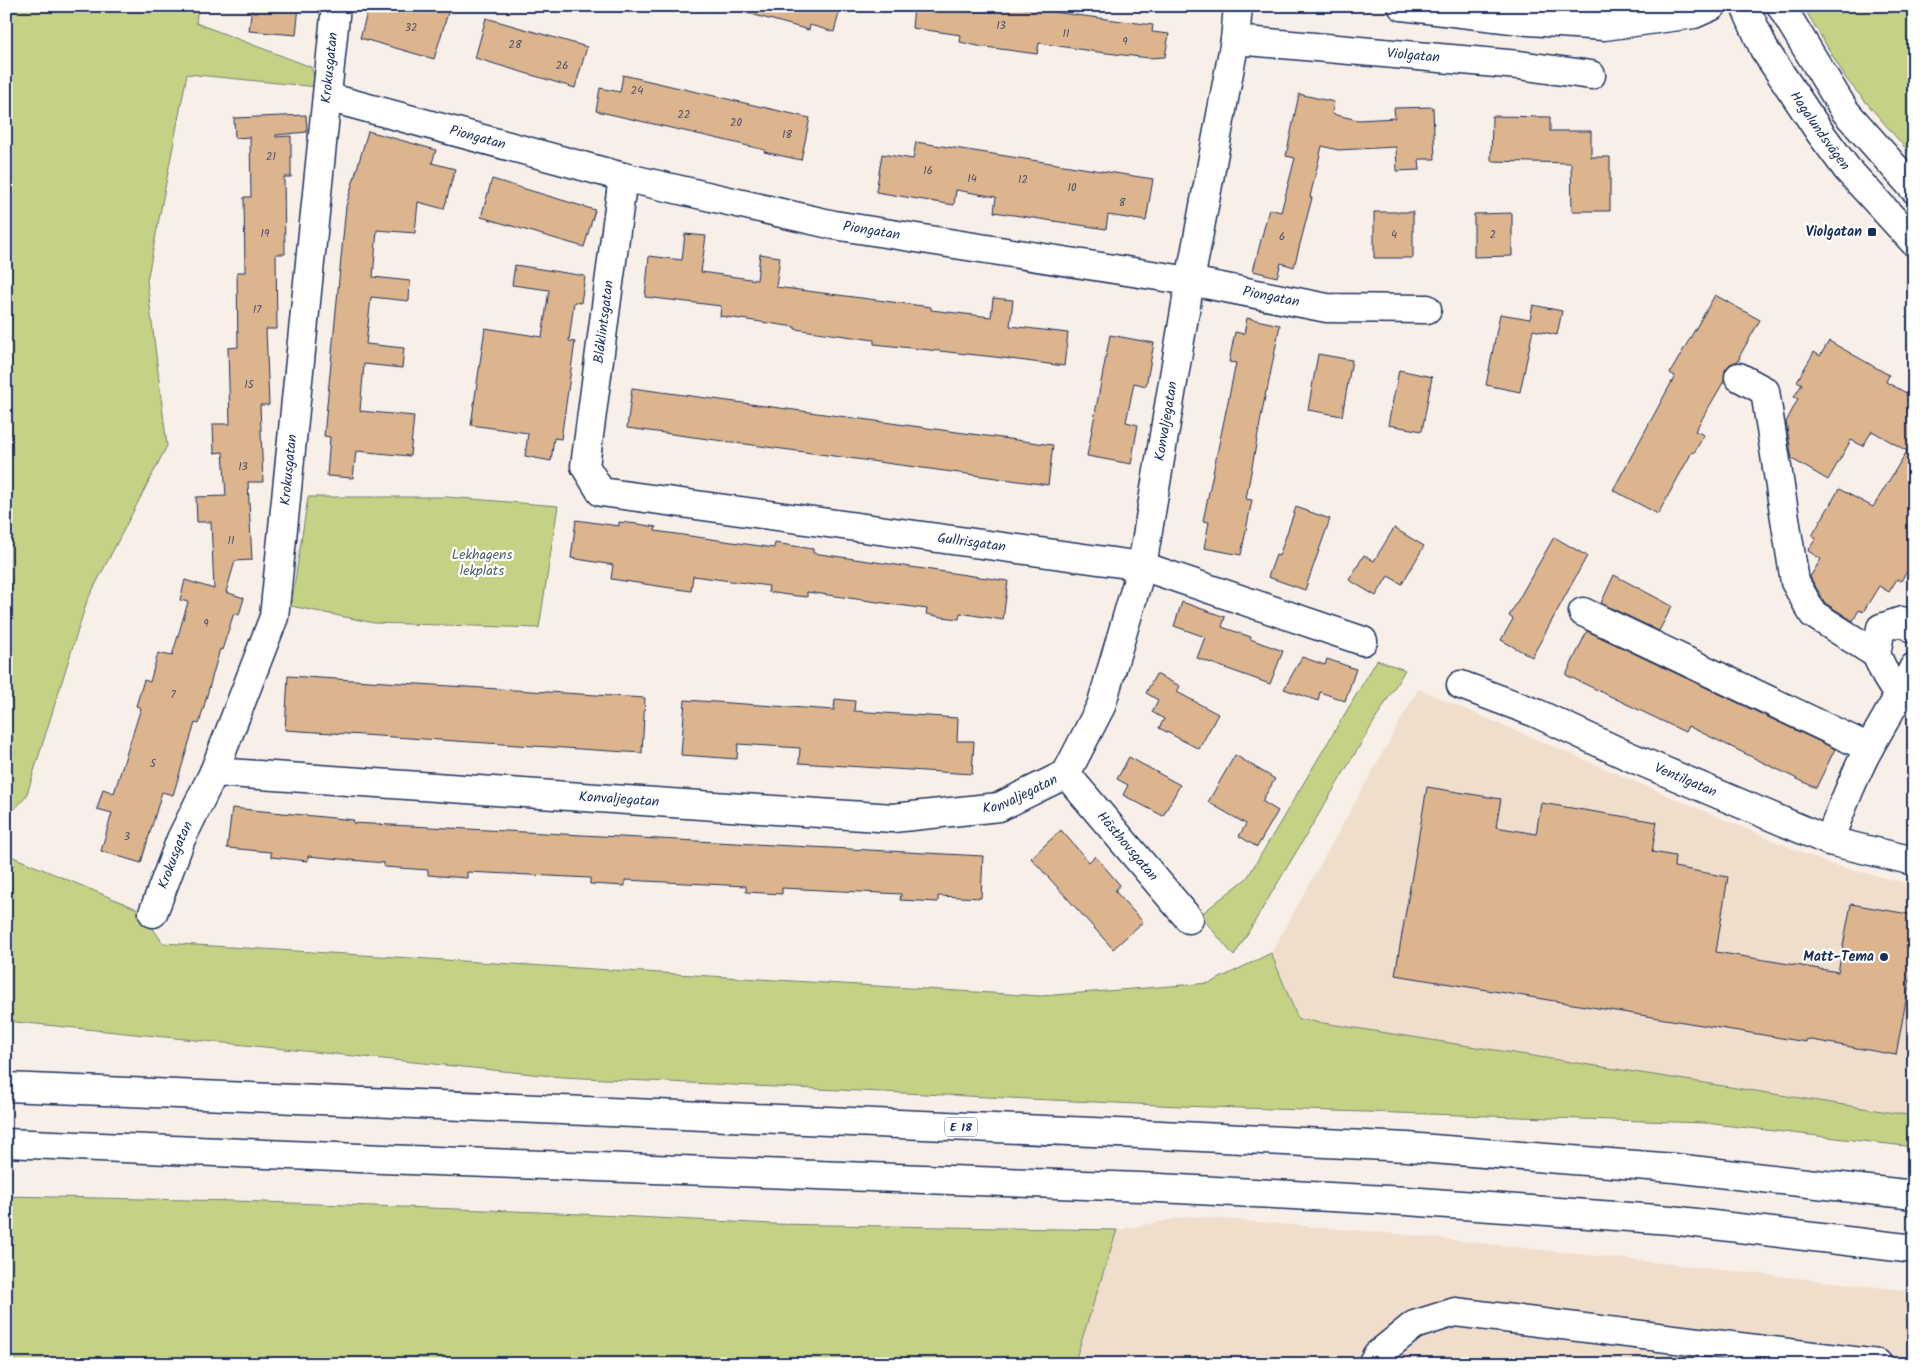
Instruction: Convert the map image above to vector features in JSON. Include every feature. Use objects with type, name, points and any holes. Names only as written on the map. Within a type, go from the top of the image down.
[{"type":"main road","name":"Krokusgatan","points":[[153,913],[181,839],[214,772],[274,618],[336,6]]},
{"type":"main road","name":"Konvaljegatan","points":[[214,772],[893,818],[999,807],[1066,774],[1101,706],[1142,566],[1190,280],[1235,40],[1238,6]]},
{"type":"main road","points":[[1402,6],[1604,26],[1694,14],[1712,6]]},
{"type":"main road","name":"Hagalundsvägen","points":[[1745,6],[1764,50],[1846,170],[1914,242]]},
{"type":"main road","points":[[1781,6],[1845,111],[1914,189]]},
{"type":"main road","name":"Violgatan","points":[[1235,40],[1520,65],[1591,75]]},
{"type":"main road","name":"Piongatan","points":[[327,96],[623,177],[834,225],[1190,280],[1327,308],[1427,310]]},
{"type":"main road","name":"Blåklintsgatan","points":[[585,466],[623,177]]},
{"type":"main road","points":[[1739,377],[1766,391],[1795,582],[1813,614],[1876,654],[1886,676],[1899,697]]},
{"type":"main road","name":"Gullrisgatan","points":[[585,466],[601,492],[1142,566],[1364,640]]},
{"type":"main road","points":[[1583,612],[1869,748]]},
{"type":"main road","points":[[1876,654],[1881,628],[1902,621],[1914,629]]},
{"type":"main road","points":[[1830,841],[1869,748],[1914,667]]},
{"type":"main road","name":"Ventilgatan","points":[[1461,685],[1536,713],[1626,755],[1830,841],[1914,861]]},
{"type":"main road","name":"Hästhovsgatan","points":[[1066,774],[1189,919]]},
{"type":"main road","name":"E 18","points":[[6,1087],[1140,1134],[1407,1147],[1674,1168],[1914,1195]]},
{"type":"main road","points":[[6,1142],[1140,1187],[1406,1201],[1671,1220],[1914,1249]]},
{"type":"main road","points":[[1372,1364],[1377,1355],[1414,1325],[1455,1312],[1878,1364]]},
{"type":"shaded area","points":[[1418,689],[1829,864],[1914,885],[1914,1116],[1298,1019],[1271,953]]},
{"type":"shaded area","points":[[1189,1216],[1399,1234],[1914,1291],[1914,1364],[1074,1364],[1117,1230]]},
{"type":"green space","points":[[6,6],[198,6],[196,23],[311,67],[318,87],[187,74],[147,281],[167,446],[87,601],[26,797],[6,818]]},
{"type":"green space","points":[[1803,6],[1914,6],[1914,158],[1847,80]]},
{"type":"green space","name":"Lekhagens lekplats","points":[[308,497],[447,497],[558,506],[539,628],[374,623],[291,606]]},
{"type":"green space","points":[[1377,660],[1405,670],[1234,956],[1200,915],[1247,878]]},
{"type":"green space","points":[[6,854],[140,910],[163,943],[1041,996],[1210,983],[1271,953],[1298,1019],[1914,1116],[1914,1147],[1705,1123],[1179,1106],[562,1077],[6,1021]]},
{"type":"green space","points":[[6,1196],[235,1201],[540,1212],[772,1224],[1117,1230],[1074,1364],[6,1364]]},
{"type":"building","points":[[252,6],[299,6],[296,35],[249,31]]},
{"type":"building","points":[[369,6],[450,6],[434,59],[360,38]]},
{"type":"building","points":[[748,6],[841,6],[834,32],[810,25],[809,30],[747,13]]},
{"type":"building","points":[[914,6],[1007,6],[1153,25],[1152,32],[1169,34],[1165,57],[1149,58],[1039,43],[1037,54],[978,46],[960,42],[961,35],[912,28]]},
{"type":"building","points":[[486,18],[587,47],[575,88],[475,58]]},
{"type":"building","points":[[623,75],[810,118],[801,160],[596,111],[600,88],[620,92]]},
{"type":"building","points":[[1299,94],[1334,102],[1332,114],[1358,120],[1395,118],[1394,108],[1433,107],[1435,159],[1419,159],[1420,170],[1397,171],[1396,147],[1338,150],[1322,146],[1310,197],[1312,198],[1294,267],[1281,263],[1277,277],[1253,271],[1269,209],[1281,212],[1295,158],[1286,156]]},
{"type":"building","points":[[306,115],[307,132],[276,135],[276,137],[291,136],[291,177],[284,177],[285,254],[276,254],[277,329],[266,329],[269,405],[260,405],[263,482],[248,482],[252,560],[235,561],[226,592],[244,598],[239,615],[234,613],[222,650],[220,649],[199,724],[195,723],[173,795],[162,792],[141,863],[101,851],[112,813],[97,809],[103,789],[114,793],[141,708],[136,706],[144,680],[150,682],[158,653],[172,656],[188,602],[180,600],[185,580],[214,589],[211,522],[197,522],[196,497],[226,496],[223,452],[214,453],[213,424],[230,424],[228,348],[238,347],[237,272],[245,272],[244,197],[251,197],[250,137],[235,138],[234,118]]},
{"type":"building","points":[[1492,116],[1550,117],[1550,131],[1591,131],[1591,157],[1610,157],[1610,211],[1572,211],[1571,163],[1491,161]]},
{"type":"building","points":[[368,131],[436,150],[432,163],[455,169],[444,209],[418,202],[415,233],[377,230],[373,277],[410,281],[409,301],[371,297],[366,344],[404,348],[402,368],[364,364],[360,411],[414,416],[410,456],[356,451],[353,478],[327,476],[330,437],[324,436],[346,206]]},
{"type":"building","points":[[916,142],[1153,179],[1146,221],[1108,215],[1106,229],[994,212],[996,197],[956,190],[954,205],[876,192],[882,154],[913,159]]},
{"type":"building","points":[[492,179],[595,210],[584,247],[481,217]]},
{"type":"building","points":[[1374,212],[1413,212],[1413,258],[1374,258]]},
{"type":"building","points":[[1512,213],[1512,256],[1474,257],[1474,214]]},
{"type":"building","points":[[685,234],[706,236],[701,272],[757,280],[760,254],[780,257],[776,287],[931,307],[931,310],[991,317],[993,298],[1013,300],[1010,326],[1068,333],[1064,366],[874,344],[874,340],[720,316],[721,306],[645,297],[649,256],[682,260]]},
{"type":"building","points":[[515,265],[585,276],[581,303],[574,302],[569,341],[575,342],[561,439],[554,438],[551,461],[525,456],[528,433],[471,425],[485,328],[542,337],[549,290],[512,285]]},
{"type":"building","points":[[1715,295],[1760,320],[1738,361],[1730,364],[1725,370],[1724,381],[1695,431],[1704,435],[1694,453],[1692,452],[1658,514],[1613,490],[1675,376],[1670,373]]},
{"type":"building","points":[[1533,305],[1562,311],[1557,335],[1533,330],[1520,392],[1486,385],[1500,314],[1530,319]]},
{"type":"building","points":[[1247,318],[1280,325],[1246,499],[1252,500],[1241,555],[1204,548],[1209,522],[1203,521],[1236,363],[1229,362],[1235,332],[1244,334]]},
{"type":"building","points":[[1110,335],[1154,343],[1146,386],[1134,383],[1126,422],[1138,425],[1131,464],[1087,456]]},
{"type":"building","points":[[1829,341],[1889,375],[1886,382],[1914,397],[1914,560],[1901,581],[1897,579],[1889,592],[1879,586],[1863,612],[1859,610],[1853,621],[1825,603],[1810,577],[1821,559],[1808,551],[1816,538],[1812,536],[1839,489],[1873,507],[1907,451],[1872,431],[1863,446],[1851,440],[1828,480],[1792,459],[1786,422],[1798,399],[1794,397],[1802,384],[1797,381],[1814,352],[1820,356]]},
{"type":"building","points":[[1318,354],[1352,360],[1342,416],[1308,410]]},
{"type":"building","points":[[1399,370],[1432,377],[1422,431],[1388,425]]},
{"type":"building","points":[[632,388],[1053,445],[1048,485],[627,428]]},
{"type":"building","points":[[1296,507],[1330,519],[1305,590],[1268,577],[1276,555],[1279,556]]},
{"type":"building","points":[[576,520],[619,526],[619,522],[638,524],[656,527],[655,531],[774,548],[775,543],[813,549],[813,553],[1008,581],[1003,620],[960,613],[959,619],[942,617],[926,614],[927,609],[807,592],[807,597],[788,595],[768,592],[769,586],[693,576],[691,591],[611,579],[613,565],[571,558]]},
{"type":"building","points":[[1394,528],[1424,546],[1402,584],[1388,576],[1376,596],[1349,580],[1364,555],[1374,561]]},
{"type":"building","points":[[1554,537],[1587,556],[1532,657],[1501,640],[1513,619],[1509,616]]},
{"type":"building","points":[[1614,575],[1672,606],[1659,631],[1601,603]]},
{"type":"building","points":[[1182,602],[1225,617],[1222,627],[1283,651],[1270,684],[1197,658],[1205,637],[1174,626]]},
{"type":"building","points":[[1587,631],[1835,749],[1816,788],[1688,726],[1685,732],[1566,675]]},
{"type":"building","points":[[1302,657],[1325,665],[1327,659],[1356,669],[1345,701],[1320,692],[1318,701],[1284,689]]},
{"type":"building","points":[[1156,674],[1180,686],[1177,692],[1218,714],[1199,749],[1159,728],[1164,719],[1152,712],[1158,700],[1146,693]]},
{"type":"building","points":[[288,676],[645,698],[642,753],[285,730]]},
{"type":"building","points":[[835,699],[855,701],[854,711],[958,718],[957,741],[974,741],[972,774],[799,763],[800,748],[738,744],[737,759],[681,755],[685,700],[834,710]]},
{"type":"building","points":[[1235,755],[1275,779],[1262,801],[1278,811],[1257,847],[1239,836],[1246,824],[1208,802]]},
{"type":"building","points":[[1129,757],[1180,785],[1163,816],[1123,795],[1128,785],[1117,779]]},
{"type":"building","points":[[1427,787],[1501,799],[1496,827],[1536,834],[1541,803],[1657,822],[1652,852],[1675,856],[1674,867],[1728,877],[1716,952],[1838,972],[1851,904],[1914,915],[1914,957],[1896,1055],[1806,1039],[1806,1042],[1395,975]]},
{"type":"building","points":[[232,808],[354,820],[353,823],[983,856],[981,898],[938,896],[938,902],[900,900],[901,894],[782,888],[782,894],[746,892],[746,886],[625,880],[625,886],[590,884],[590,878],[467,872],[467,878],[428,875],[428,870],[384,867],[384,863],[308,856],[308,861],[271,857],[271,852],[227,848]]},
{"type":"building","points":[[1061,830],[1089,862],[1095,856],[1120,885],[1115,891],[1143,922],[1113,949],[1031,858]]},
{"type":"place","name":"Violgatan","points":[[1872,232]]},
{"type":"place","name":"Matt-Tema","points":[[1884,957]]}]
